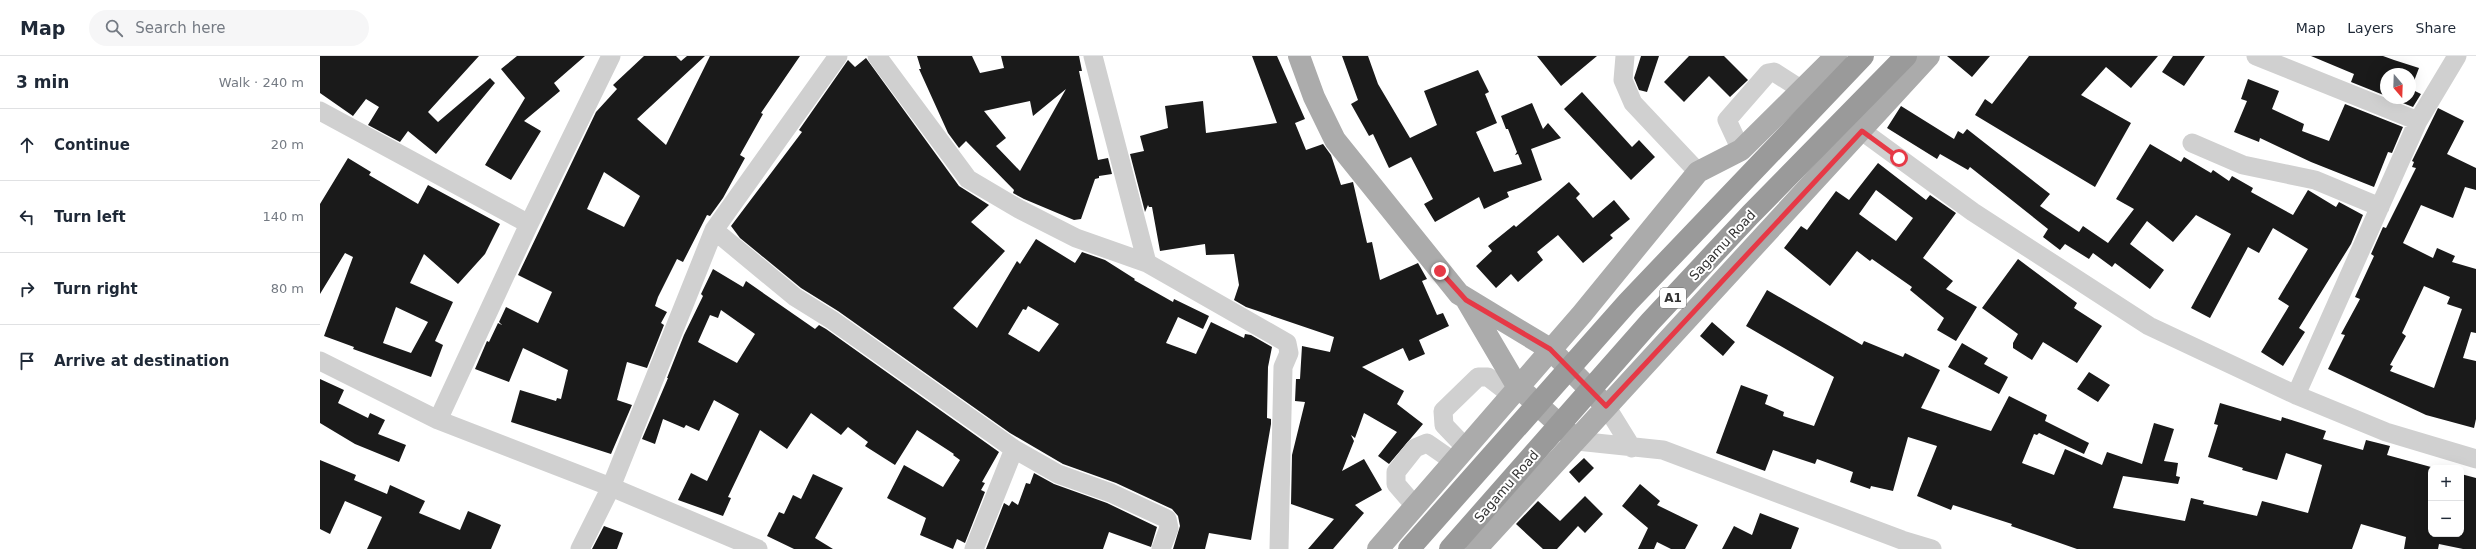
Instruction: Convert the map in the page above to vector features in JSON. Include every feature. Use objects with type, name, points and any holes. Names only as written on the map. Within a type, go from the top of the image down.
[{"type":"highway","name":"A1","points":[[1410,549],[1628,302],[1863,56]]},
{"type":"highway","name":"Sagamu Road","points":[[1450,549],[1650,322],[1750,215],[1906,56]]},
{"type":"main road","points":[[1299,56],[1314,97],[1336,140],[1466,300],[1514,390],[1577,441]]},
{"type":"main road","points":[[1378,549],[1550,349],[1698,172],[1741,150],[1836,56]]},
{"type":"main road","points":[[1476,549],[1577,441],[1606,406],[1862,131],[1929,56]]},
{"type":"main road","points":[[1466,300],[1550,349],[1606,406]]},
{"type":"street","points":[[438,420],[529,224],[611,56]]},
{"type":"street","points":[[580,549],[611,487],[714,230],[838,56]]},
{"type":"street","points":[[877,56],[968,178],[1020,209],[1076,238],[1147,263],[1287,343],[1289,353],[1283,367],[1280,549]]},
{"type":"street","points":[[1093,56],[1147,263]]},
{"type":"street","points":[[1625,56],[1623,80],[1633,104],[1698,172]]},
{"type":"street","points":[[2256,56],[2418,121]]},
{"type":"street","points":[[2296,395],[2418,121],[2457,56]]},
{"type":"street","points":[[1741,150],[1727,120],[1768,73],[1774,72],[1802,90]]},
{"type":"street","points":[[320,110],[529,224]]},
{"type":"street","points":[[1862,131],[1972,212],[2149,326],[2296,395],[2386,432],[2476,459]]},
{"type":"street","points":[[2192,144],[2243,165],[2315,180],[2380,207]]},
{"type":"street","points":[[714,230],[795,297],[832,320],[1014,449],[1058,474],[1111,493],[1167,519],[1169,528],[1161,549]]},
{"type":"street","points":[[320,361],[438,420],[611,487],[758,549]]},
{"type":"street","points":[[1459,454],[1444,425],[1443,411],[1478,377],[1488,377],[1514,390]]},
{"type":"street","points":[[1606,406],[1632,448]]},
{"type":"street","points":[[1577,441],[1662,450],[1902,540],[1932,549]]},
{"type":"street","points":[[1415,506],[1396,484],[1396,472],[1415,448],[1427,444],[1459,454]]},
{"type":"street","points":[[974,549],[1014,449]]},
{"type":"building","points":[[320,56],[479,56],[428,112],[438,122],[490,78],[495,83],[436,154],[408,131],[400,142],[368,125],[379,107],[366,99],[353,116],[320,93]]},
{"type":"building","points":[[517,56],[585,56],[554,83],[560,91],[524,121],[541,131],[511,180],[485,165],[525,98],[501,69]]},
{"type":"building","points":[[644,56],[676,56],[681,61],[687,56],[705,56],[637,119],[666,145],[710,56],[800,56],[761,113],[763,114],[740,155],[745,158],[723,198],[710,216],[707,215],[683,262],[677,259],[658,297],[655,306],[667,312],[661,323],[664,325],[647,368],[627,362],[617,400],[632,405],[611,454],[511,422],[520,390],[556,401],[557,398],[561,399],[568,370],[523,348],[509,382],[475,369],[487,341],[489,342],[498,323],[502,325],[499,322],[506,307],[538,323],[552,292],[518,275],[596,112],[617,89],[613,85]],"holes":[[[604,172],[640,196],[624,227],[587,209]]]},
{"type":"building","points":[[917,56],[972,56],[980,73],[1004,68],[1001,56],[1079,56],[1082,71],[1079,71],[1098,160],[1108,158],[1112,174],[1099,176],[1099,178],[1095,179],[1081,219],[1074,220],[1013,193],[1014,190],[966,141],[959,148],[948,133],[919,69],[921,69]],"holes":[[[1066,89],[1020,171],[996,146],[1006,138],[984,111],[1030,101],[1033,116]]]},
{"type":"building","points":[[1252,56],[1277,56],[1305,119],[1295,123],[1306,150],[1323,144],[1331,155],[1341,185],[1353,182],[1367,243],[1372,242],[1380,280],[1418,263],[1427,279],[1422,281],[1437,315],[1443,313],[1449,326],[1419,340],[1425,354],[1409,361],[1403,348],[1362,367],[1404,391],[1397,404],[1423,424],[1389,464],[1378,456],[1397,432],[1364,413],[1355,438],[1351,435],[1354,441],[1342,471],[1364,459],[1382,490],[1355,505],[1364,513],[1333,549],[1308,549],[1334,519],[1291,504],[1292,455],[1305,402],[1295,401],[1296,379],[1300,379],[1302,346],[1330,352],[1334,337],[1246,307],[1234,300],[1239,285],[1234,254],[1206,255],[1205,244],[1160,251],[1152,207],[1149,207],[1148,205],[1145,212],[1130,154],[1144,151],[1140,136],[1168,128],[1165,106],[1203,101],[1206,133],[1277,123]]},
{"type":"building","points":[[1342,56],[1368,56],[1378,84],[1410,138],[1437,125],[1424,91],[1478,70],[1489,92],[1485,94],[1497,123],[1476,132],[1494,172],[1522,164],[1518,154],[1515,155],[1517,152],[1501,116],[1532,103],[1543,129],[1548,123],[1561,138],[1531,149],[1542,180],[1507,192],[1509,197],[1484,209],[1479,197],[1435,222],[1424,204],[1433,199],[1411,157],[1389,168],[1373,134],[1369,136],[1351,104],[1358,100]]},
{"type":"building","points":[[1537,56],[1597,56],[1561,86]]},
{"type":"building","points":[[1641,56],[1659,56],[1647,92],[1639,90],[1634,78]]},
{"type":"building","points":[[1689,56],[1724,56],[1748,80],[1730,97],[1709,76],[1684,102],[1664,82]]},
{"type":"building","points":[[1947,56],[1990,56],[1972,77]]},
{"type":"building","points":[[2029,56],[2158,56],[2131,88],[2106,67],[2081,95],[2131,123],[2095,187],[1975,115],[1985,99],[1992,104]]},
{"type":"building","points":[[2173,56],[2205,56],[2184,86],[2162,72]]},
{"type":"building","points":[[2311,56],[2383,56],[2419,68],[2416,76],[2416,68],[2380,68],[2380,94],[2351,82],[2354,74]]},
{"type":"building","points":[[866,58],[959,186],[989,205],[971,222],[1005,251],[953,308],[977,328],[1017,261],[1020,264],[1036,239],[1075,263],[1082,252],[1105,260],[1135,279],[1134,280],[1173,302],[1174,299],[1209,316],[1203,329],[1178,317],[1166,343],[1196,354],[1211,322],[1244,338],[1245,334],[1251,335],[1272,347],[1268,367],[1267,418],[1271,419],[1271,424],[1251,540],[1209,533],[1205,549],[1173,549],[1180,526],[1178,516],[1172,509],[1116,483],[1063,464],[1010,433],[838,311],[801,288],[740,238],[731,226],[802,132],[799,130],[848,60],[855,67]],"holes":[[[1028,306],[1059,324],[1039,352],[1008,334],[1023,309],[1026,310]]]},
{"type":"building","points":[[2248,79],[2279,91],[2272,109],[2304,124],[2302,131],[2329,141],[2345,104],[2403,127],[2392,153],[2388,152],[2374,187],[2311,162],[2260,138],[2259,142],[2234,132],[2247,101],[2241,99]]},
{"type":"building","points":[[1582,92],[1632,147],[1639,140],[1655,157],[1631,180],[1564,109]]},
{"type":"building","points":[[2416,92],[2421,94],[2416,102]]},
{"type":"building","points":[[2405,104],[2415,104],[2413,107]]},
{"type":"building","points":[[1901,106],[1954,139],[1958,131],[1963,134],[1967,129],[2050,194],[2040,206],[2079,232],[2083,226],[2108,243],[2134,209],[2116,199],[2150,144],[2181,162],[2184,157],[2211,173],[2213,170],[2229,181],[2232,176],[2253,188],[2251,192],[2293,215],[2308,190],[2336,207],[2339,202],[2363,215],[2351,244],[2299,328],[2305,332],[2283,366],[2261,352],[2289,306],[2278,299],[2308,249],[2273,228],[2259,253],[2248,247],[2210,318],[2191,308],[2231,234],[2196,215],[2173,242],[2147,221],[2130,244],[2164,270],[2150,289],[2115,263],[2112,267],[2093,253],[2089,259],[2065,244],[2060,250],[2043,237],[2048,229],[1970,167],[1968,170],[1940,154],[1937,159],[1887,128]]},
{"type":"building","points":[[2438,108],[2464,121],[2447,154],[2476,168],[2476,190],[2465,187],[2453,218],[2421,205],[2403,243],[2433,258],[2437,248],[2455,256],[2452,262],[2476,269],[2476,333],[2471,332],[2463,358],[2476,361],[2476,419],[2474,428],[2426,415],[2328,369],[2345,335],[2341,334],[2360,299],[2355,297],[2374,256],[2371,254],[2383,227],[2386,228],[2416,168],[2412,167],[2414,162],[2412,161]],"holes":[[[2424,286],[2450,297],[2447,304],[2462,309],[2434,388],[2390,371],[2393,366],[2390,365],[2406,336],[2402,333]]]},
{"type":"building","points":[[348,158],[371,172],[369,175],[418,204],[428,185],[500,224],[485,254],[458,284],[424,254],[410,283],[453,302],[435,341],[443,345],[431,377],[353,349],[354,347],[324,336],[353,257],[345,253],[320,294],[320,204]],"holes":[[[396,307],[428,322],[411,353],[383,343]]]},
{"type":"building","points":[[1878,163],[1926,200],[1930,195],[1956,213],[1923,258],[1953,281],[1946,289],[1977,307],[1956,341],[1937,330],[1944,318],[1910,290],[1912,287],[1872,259],[1870,261],[1857,251],[1830,286],[1784,248],[1801,226],[1807,230],[1836,191],[1849,200]],"holes":[[[1876,190],[1913,218],[1896,241],[1859,214]]]},
{"type":"building","points":[[1569,182],[1580,194],[1576,198],[1593,218],[1614,200],[1630,219],[1610,235],[1613,238],[1583,263],[1558,235],[1537,252],[1543,260],[1518,282],[1511,274],[1496,288],[1476,266],[1492,251],[1488,246],[1514,225],[1516,227]]},
{"type":"building","points":[[2018,259],[2077,303],[2074,308],[2102,326],[2077,363],[2043,342],[2032,360],[2013,348],[2013,343],[2018,334],[1982,308]]},
{"type":"building","points":[[713,269],[743,287],[746,281],[815,329],[819,325],[826,329],[999,452],[982,482],[985,483],[981,490],[985,492],[965,543],[957,539],[953,549],[920,535],[926,518],[887,498],[904,465],[943,487],[960,460],[953,455],[954,454],[917,430],[895,465],[865,446],[868,442],[848,427],[841,435],[811,413],[787,449],[760,430],[728,497],[731,498],[723,516],[678,500],[691,473],[707,481],[739,414],[714,400],[699,431],[686,425],[684,428],[663,419],[655,444],[642,439],[668,378],[684,335],[703,296],[701,294]],"holes":[[[721,310],[755,334],[737,363],[698,342],[710,315],[718,318]]]},
{"type":"building","points":[[1767,290],[1862,345],[1864,341],[1903,357],[1905,353],[1940,370],[1921,408],[1991,431],[2009,396],[2047,415],[2045,421],[2089,443],[2084,454],[2039,433],[2037,435],[2034,434],[2022,463],[2054,475],[2065,449],[2102,465],[2107,452],[2142,464],[2154,423],[2174,429],[2164,461],[2178,463],[2176,476],[2180,477],[2178,484],[2123,476],[2113,508],[2185,521],[2191,498],[2204,501],[2203,504],[2257,516],[2262,501],[2308,513],[2322,465],[2286,453],[2277,480],[2242,470],[2243,468],[2208,457],[2218,425],[2214,424],[2220,403],[2281,421],[2282,417],[2326,431],[2323,439],[2363,450],[2366,440],[2390,446],[2387,455],[2428,466],[2428,537],[2464,537],[2464,475],[2476,478],[2476,549],[2463,549],[2439,544],[2438,549],[2404,549],[2406,537],[2361,524],[2352,549],[2077,549],[2011,526],[2012,524],[1953,505],[1951,510],[1917,496],[1937,446],[1908,437],[1893,491],[1871,486],[1870,489],[1850,482],[1853,472],[1817,459],[1815,464],[1773,450],[1765,471],[1716,453],[1741,385],[1768,395],[1765,404],[1784,412],[1783,416],[1814,426],[1834,377],[1746,326]]},
{"type":"building","points":[[1712,322],[1735,342],[1723,356],[1700,336]]},
{"type":"building","points":[[1962,343],[1988,358],[1984,364],[2008,377],[1999,394],[1948,367]]},
{"type":"building","points":[[2089,372],[2110,385],[2098,402],[2077,389]]},
{"type":"building","points":[[320,379],[344,390],[338,403],[368,418],[370,413],[385,420],[378,434],[406,445],[399,462],[355,444],[320,423]]},
{"type":"building","points":[[1584,458],[1594,468],[1579,483],[1569,472]]},
{"type":"building","points":[[320,460],[356,475],[354,480],[387,494],[390,485],[425,501],[419,513],[460,530],[468,511],[501,525],[491,549],[367,549],[382,517],[345,501],[330,534],[320,529]]},
{"type":"building","points":[[1034,473],[1054,484],[1107,503],[1157,527],[1151,547],[1109,532],[1103,549],[986,549],[1004,503],[1009,506],[1012,501],[1018,505],[1026,483],[1030,484]]},
{"type":"building","points":[[813,474],[843,488],[815,538],[833,549],[794,549],[767,536],[779,512],[784,514],[793,495],[801,499]]},
{"type":"building","points":[[1640,484],[1660,501],[1657,505],[1698,525],[1685,549],[1671,549],[1657,542],[1654,549],[1638,549],[1648,528],[1622,506]]},
{"type":"building","points":[[1585,496],[1603,514],[1585,533],[1578,526],[1557,549],[1543,549],[1516,524],[1538,501],[1560,521]]},
{"type":"building","points":[[1760,513],[1799,528],[1791,549],[1722,549],[1734,526],[1752,535]]},
{"type":"building","points":[[604,526],[623,533],[617,549],[592,549]]},
{"type":"route","points":[[1440,271],[1459,294],[1466,300],[1550,349],[1606,406],[1862,131],[1899,158]]}]
